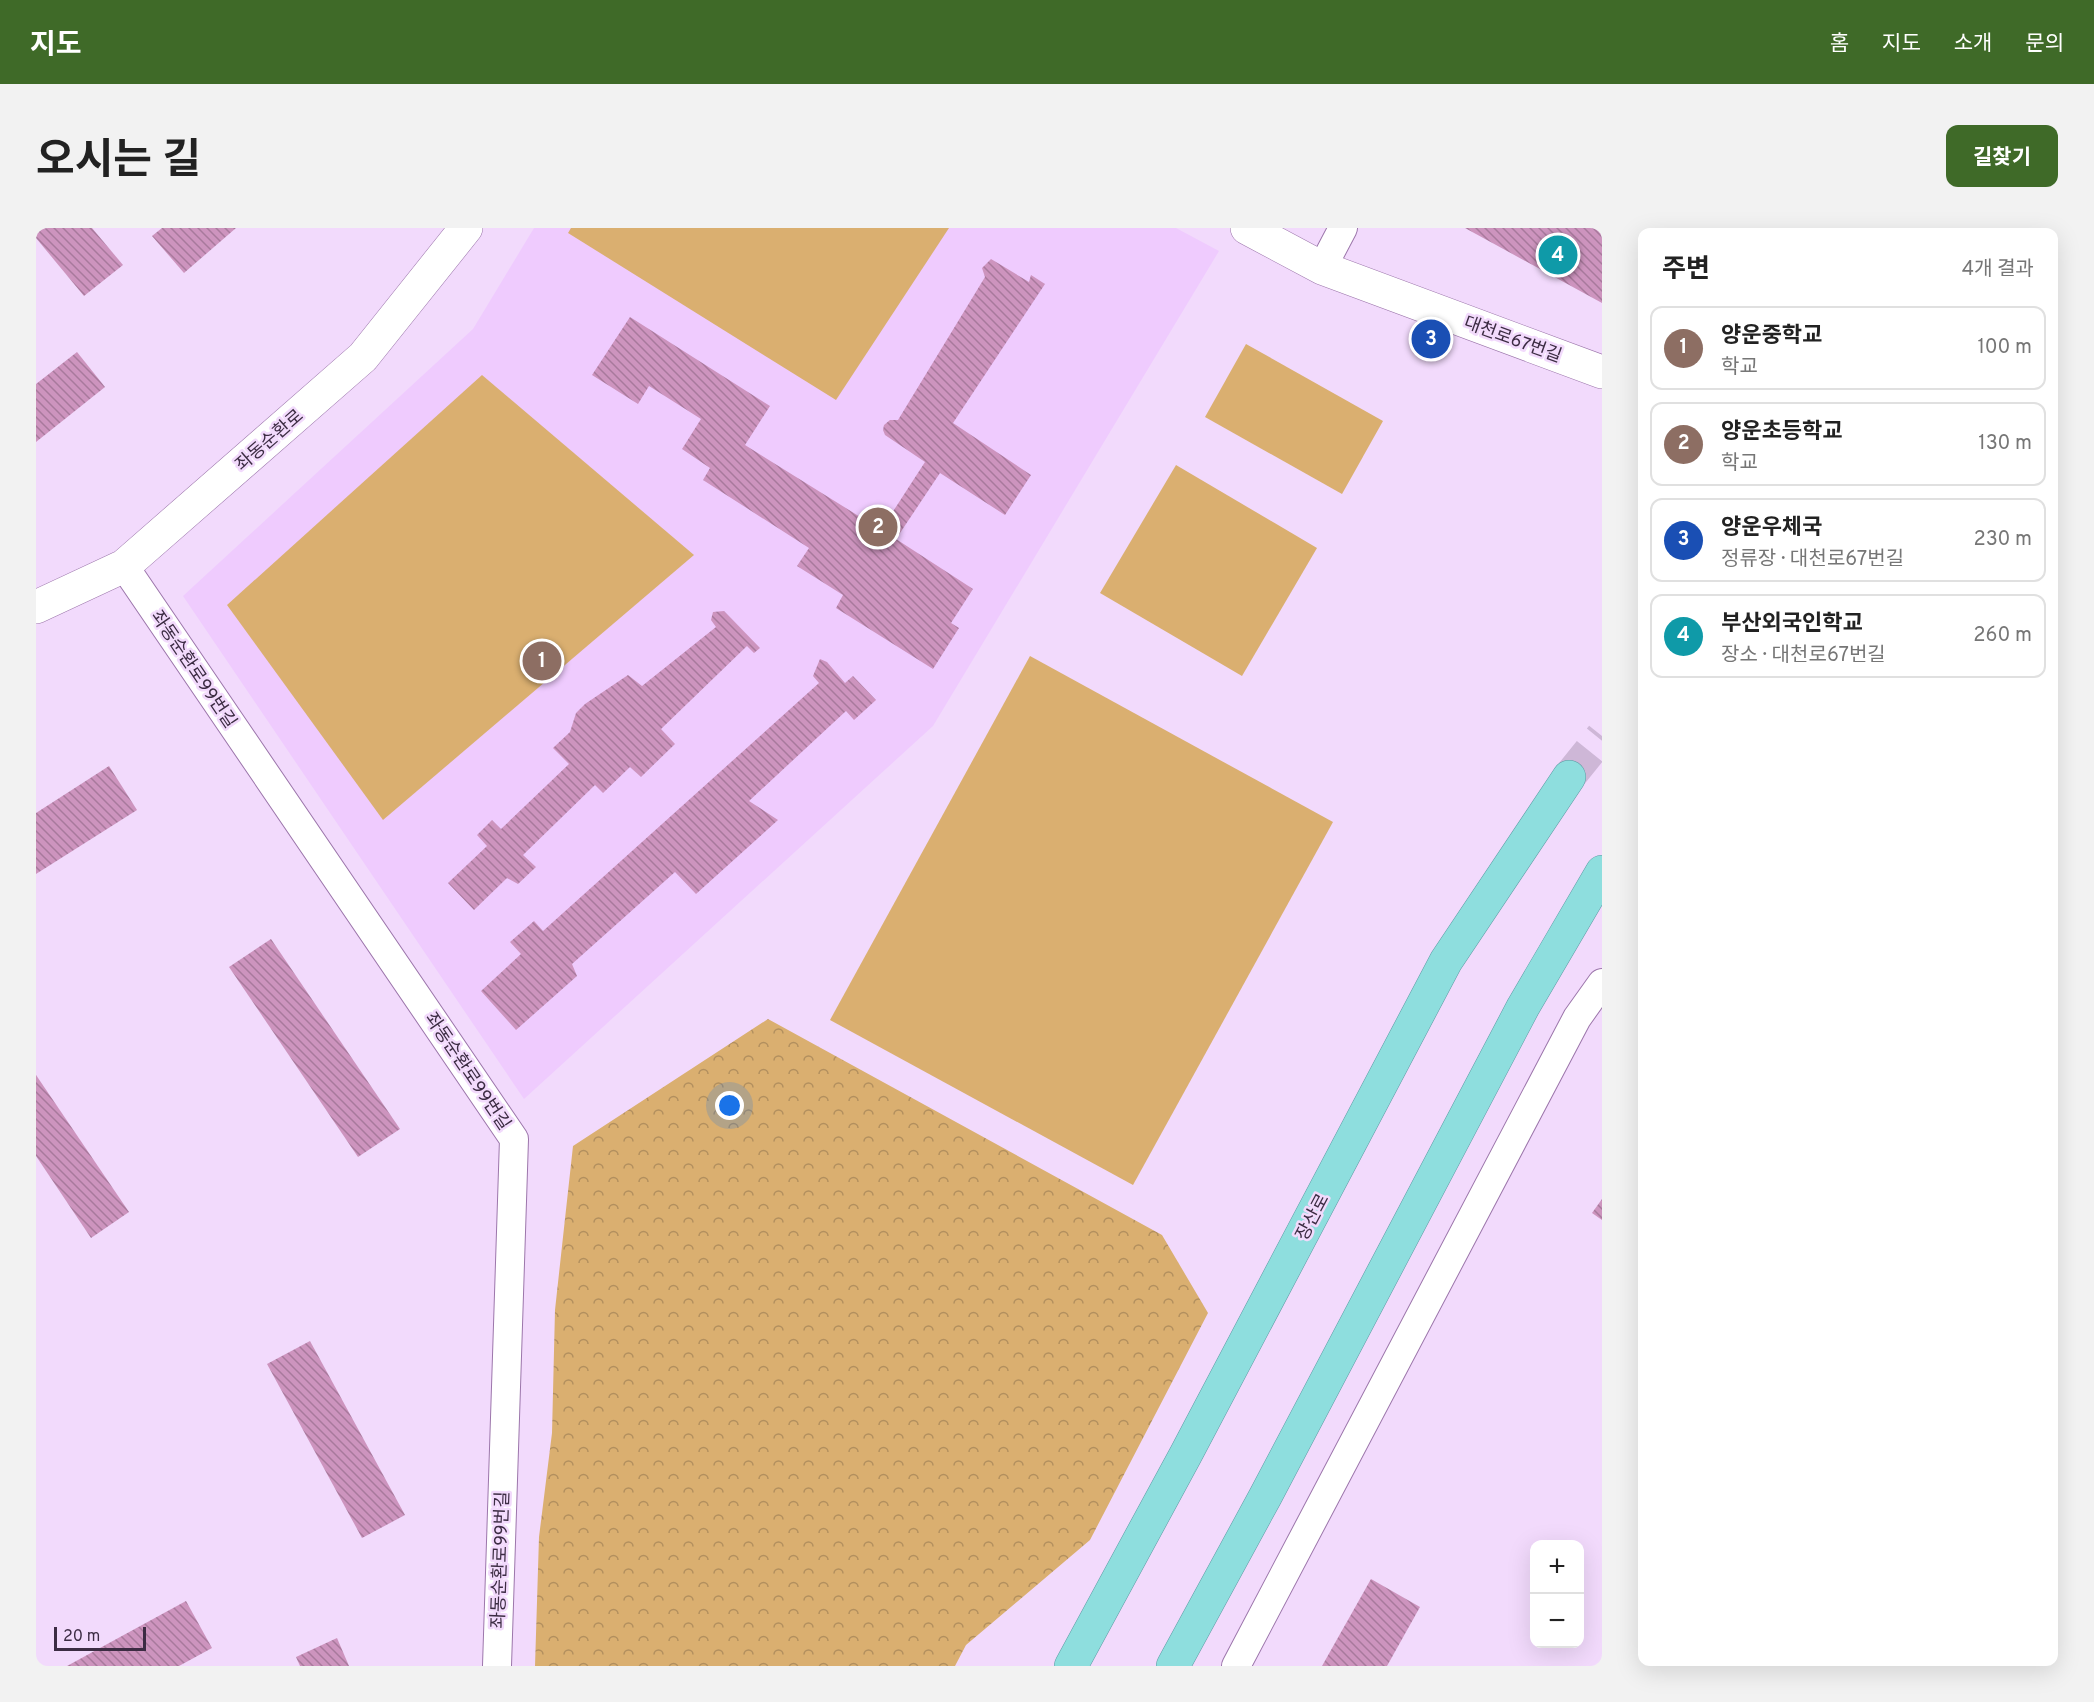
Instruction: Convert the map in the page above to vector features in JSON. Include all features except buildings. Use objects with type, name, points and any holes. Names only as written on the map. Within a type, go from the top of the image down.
[{"type":"highway","name":"장산로","points":[[1071,1666],[1186,1455],[1446,961],[1569,777]]},
{"type":"highway","points":[[1173,1666],[1271,1486],[1523,1007],[1602,872]]},
{"type":"street","name":"좌동순환로","points":[[36,607],[124,567],[363,357],[466,228]]},
{"type":"street","name":"대천로67번길","points":[[1247,228],[1322,268],[1602,372]]},
{"type":"street","points":[[1322,268],[1343,228]]},
{"type":"street","name":"좌동순환로99번길","points":[[124,567],[514,1139],[497,1666]]},
{"type":"street","points":[[1236,1666],[1578,1018],[1602,983]]},
{"type":"shaded area","points":[[534,228],[1176,228],[1219,251],[933,726],[524,1099],[183,596],[473,329]]},
{"type":"green space","points":[[571,228],[949,228],[836,400],[568,233]]},
{"type":"green space","points":[[1246,344],[1383,421],[1342,494],[1205,417]]},
{"type":"green space","points":[[482,375],[694,555],[383,820],[227,605]]},
{"type":"green space","points":[[1176,465],[1317,548],[1242,676],[1100,593]]},
{"type":"green space","points":[[1030,656],[1333,822],[1133,1185],[830,1020]]},
{"type":"green space","points":[[768,1019],[1162,1235],[1208,1313],[1090,1540],[966,1645],[955,1666],[535,1666],[539,1537],[552,1433],[555,1310],[573,1146]]},
{"type":"tunnel","points":[[1569,777],[1602,736]]},
{"type":"place","name":"부산외국인학교","points":[[1558,255]]},
{"type":"place","name":"양운우체국","points":[[1431,339]]},
{"type":"place","name":"양운초등학교","points":[[878,527]]},
{"type":"place","name":"양운중학교","points":[[542,661]]}]
